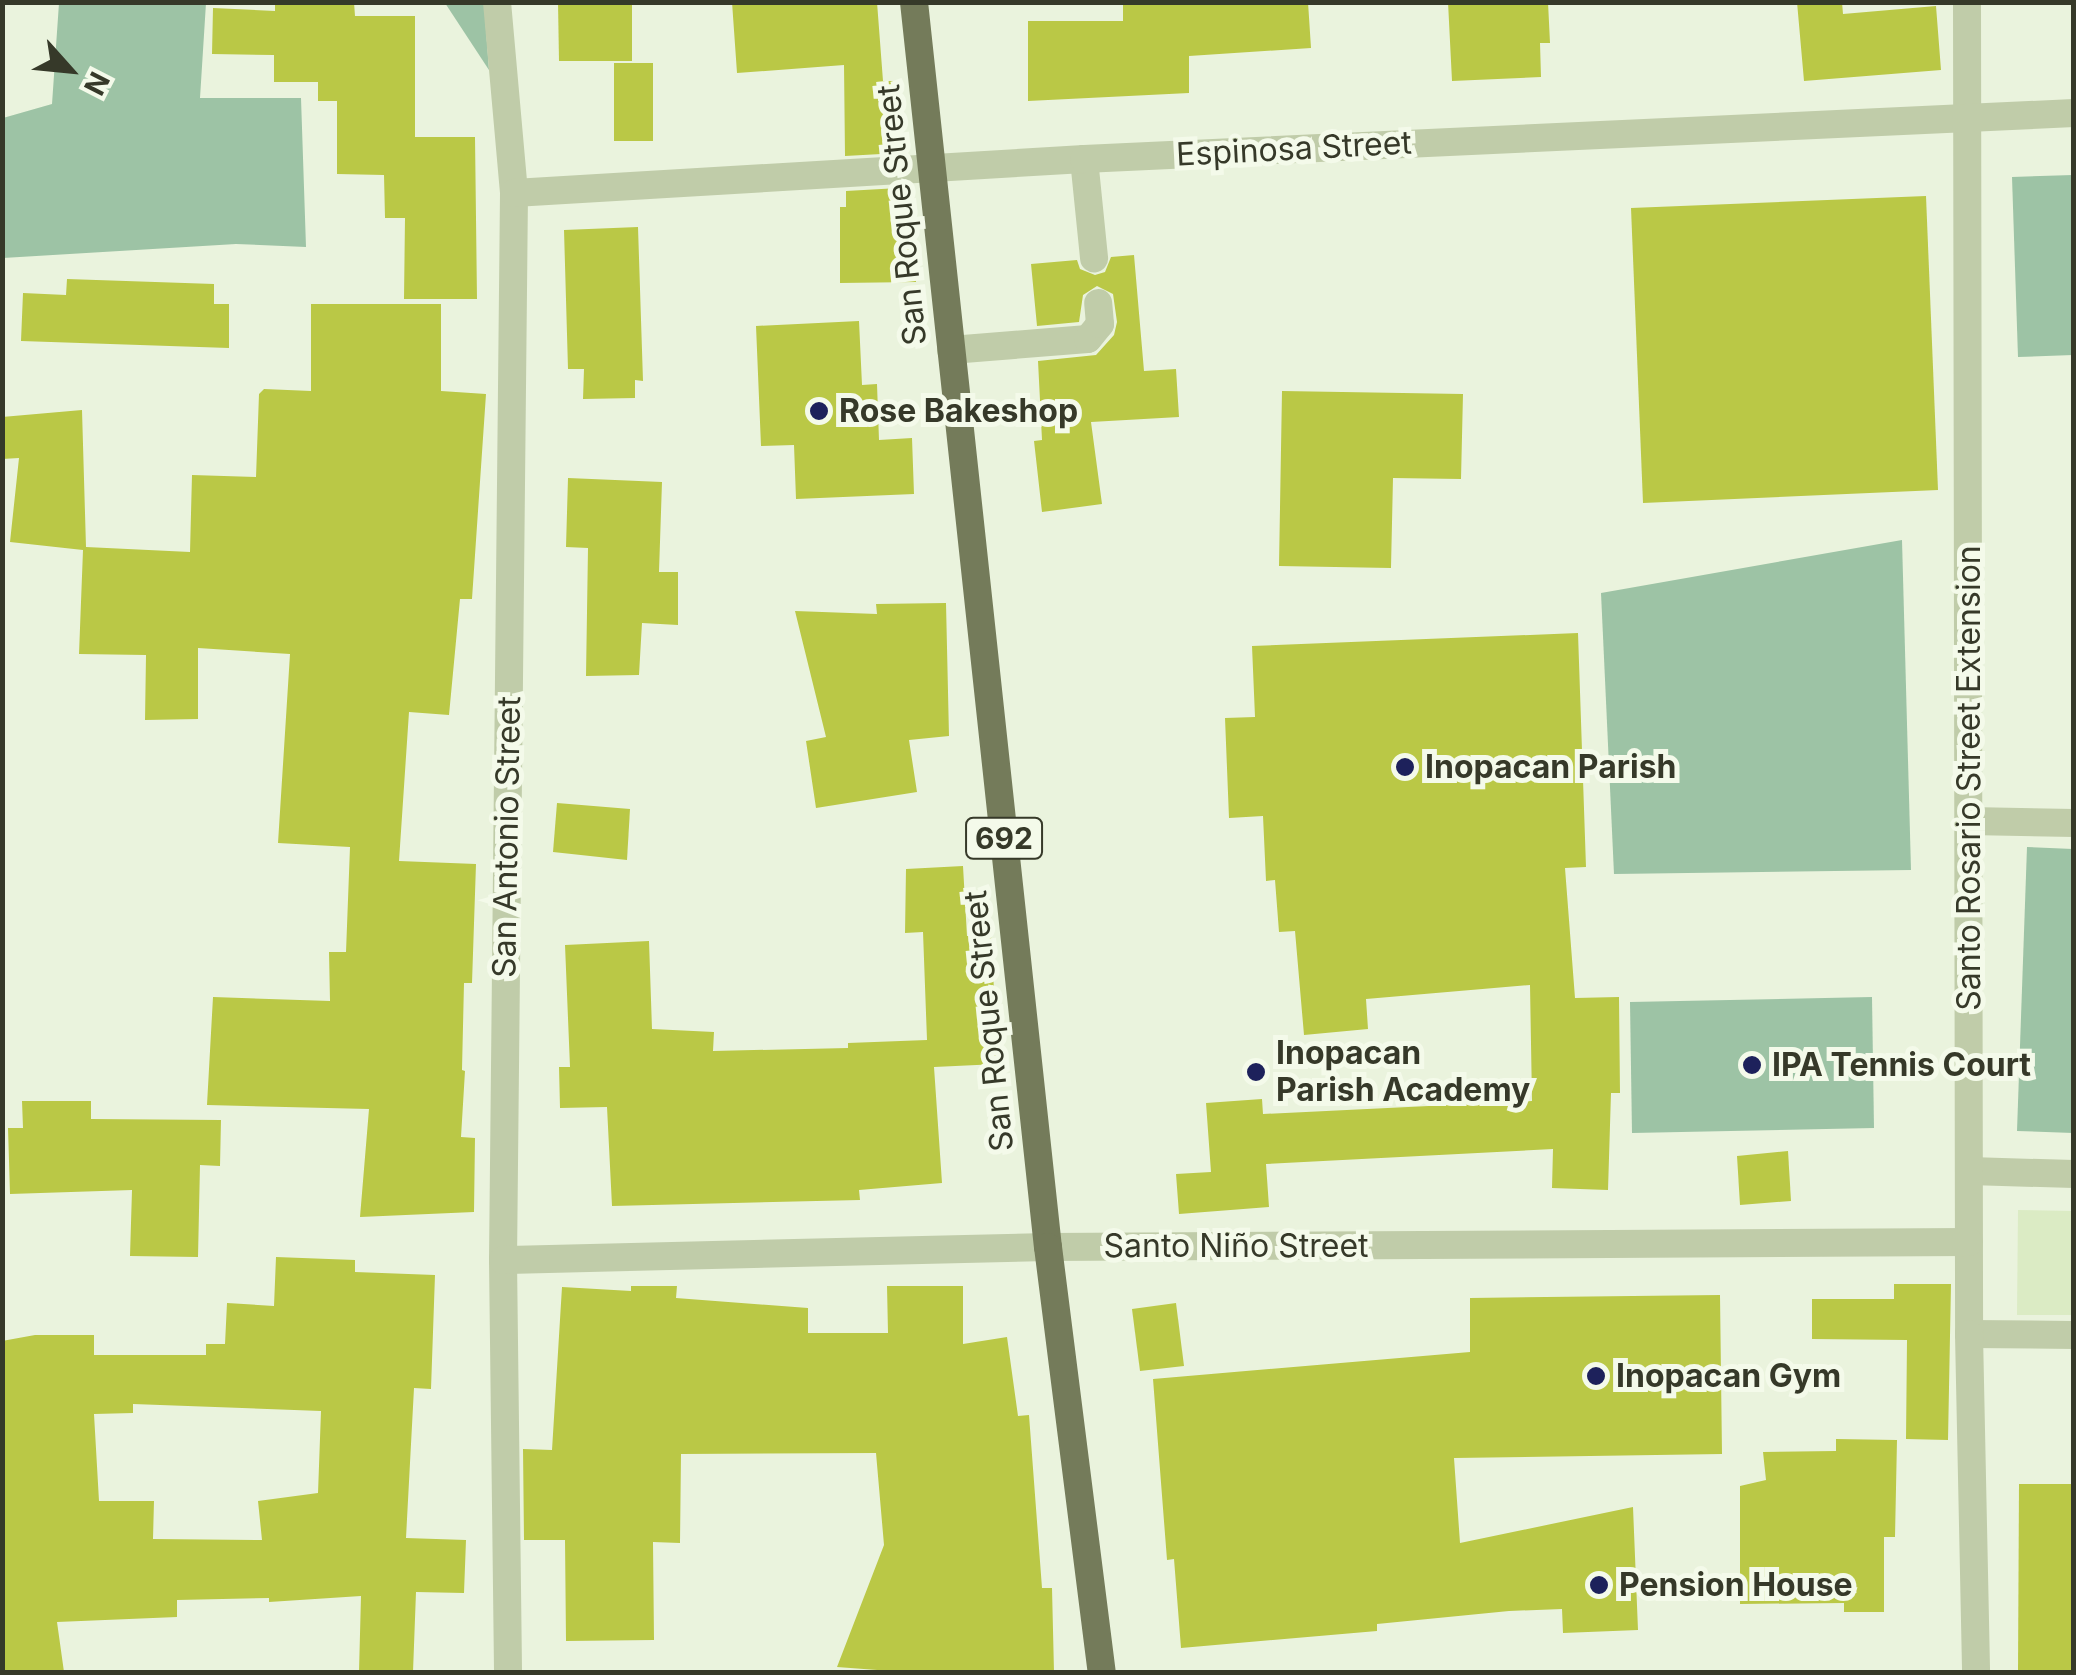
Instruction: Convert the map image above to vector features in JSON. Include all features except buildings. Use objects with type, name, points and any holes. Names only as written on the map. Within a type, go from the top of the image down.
[{"type":"main road","name":"San Roque Street","points":[[914,2],[1048,1248],[1102,1672]]},
{"type":"street","name":"San Antonio Street","points":[[498,2],[514,193],[503,1260],[508,1672]]},
{"type":"street","name":"Santo Rosario Street Extension","points":[[1967,2],[1969,1334],[1976,1672]]},
{"type":"street","name":"Espinosa Street","points":[[514,193],[1084,160],[1968,115],[2074,113]]},
{"type":"street","points":[[1084,160],[1094,258]]},
{"type":"street","points":[[951,350],[1088,339],[1100,324],[1098,303]]},
{"type":"street","points":[[1969,821],[2074,823]]},
{"type":"street","points":[[1970,1171],[2074,1174]]},
{"type":"street","name":"Santo Niño Street","points":[[503,1260],[1048,1248],[1969,1242]]},
{"type":"street","points":[[1969,1334],[2074,1335]]},
{"type":"shaded area","points":[[59,3],[206,3],[200,98],[301,98],[306,247],[236,244],[3,258],[3,118],[52,104]]},
{"type":"shaded area","points":[[445,3],[484,3],[489,70]]},
{"type":"shaded area","points":[[2073,175],[2073,355],[2018,357],[2012,177]]},
{"type":"shaded area","points":[[1902,540],[1911,870],[1614,874],[1601,593]]},
{"type":"shaded area","points":[[2027,847],[2073,849],[2073,1133],[2017,1131]]},
{"type":"shaded area","name":"IPA Tennis Court","points":[[1872,997],[1874,1128],[1632,1133],[1630,1002]]},
{"type":"shaded area","points":[[2018,1210],[2073,1211],[2073,1315],[2017,1315]]},
{"type":"place","name":"Rose Bakeshop","points":[[819,411]]},
{"type":"place","name":"Inopacan Parish","points":[[1405,767]]},
{"type":"place","name":"IPA Tennis Court","points":[[1752,1065]]},
{"type":"place","name":"Inopacan Parish Academy","points":[[1256,1072]]},
{"type":"place","name":"Inopacan Gym","points":[[1596,1376]]},
{"type":"place","name":"Pension House","points":[[1599,1585]]}]
